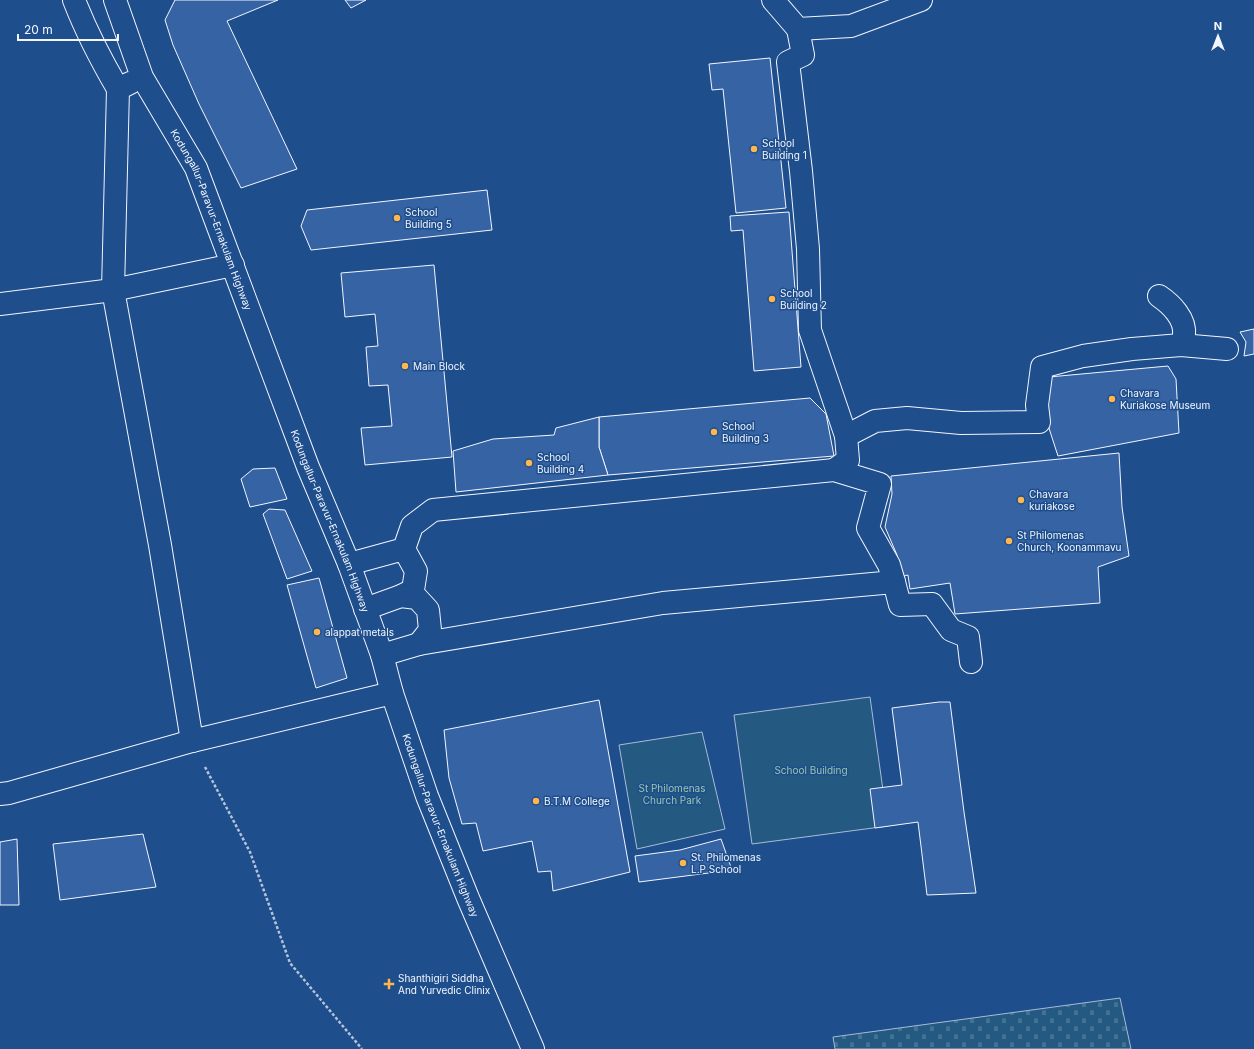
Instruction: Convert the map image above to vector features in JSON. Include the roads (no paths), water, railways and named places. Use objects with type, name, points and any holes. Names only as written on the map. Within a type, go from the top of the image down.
[{"type":"main road","points":[[74,0],[81,20],[94,47],[118,89],[113,290],[160,545],[192,741]]},
{"type":"main road","name":"Kodungallur-Paravur-Ernakulam Highway","points":[[115,0],[142,77],[196,168],[308,467],[349,564],[382,655],[392,693],[430,803],[468,898],[533,1049]]},
{"type":"main road","points":[[773,0],[798,29],[803,55],[788,62],[801,171],[808,249],[810,330],[846,436],[848,460],[834,470]]},
{"type":"main road","points":[[798,29],[851,26],[921,0]]},
{"type":"main road","points":[[118,89],[142,77]]},
{"type":"main road","points":[[0,304],[113,290],[233,265]]},
{"type":"main road","points":[[1159,296],[1179,314],[1184,335],[1181,345]]},
{"type":"main road","points":[[846,436],[875,421],[907,418],[961,423],[1039,422],[1037,404],[1042,368],[1083,356],[1132,349],[1181,345],[1227,349]]},
{"type":"main road","points":[[365,609],[414,590],[416,571],[404,549],[412,526],[433,510],[834,470],[880,484],[868,528],[889,565],[900,605],[932,604],[951,630],[968,637],[971,662]]},
{"type":"main road","points":[[349,564],[404,549]]},
{"type":"main road","points":[[382,655],[420,644],[663,602],[894,582]]},
{"type":"main road","points":[[401,596],[417,598],[428,610],[430,630],[420,644]]},
{"type":"main road","points":[[0,794],[9,793],[192,741],[392,693]]},
{"type":"place","name":"School Building 1","points":[[754,149]]},
{"type":"place","name":"School Building 5","points":[[397,218]]},
{"type":"place","name":"School Building 2","points":[[772,299]]},
{"type":"place","name":"Main Block","points":[[405,366]]},
{"type":"place","name":"Chavara Kuriakose Museum","points":[[1112,399]]},
{"type":"place","name":"School Building 3","points":[[714,432]]},
{"type":"place","name":"School Building 4","points":[[529,463]]},
{"type":"place","name":"Chavara kuriakose","points":[[1021,500]]},
{"type":"place","name":"St Philomenas Church, Koonammavu","points":[[1009,541]]},
{"type":"place","name":"alappat metals","points":[[317,632]]},
{"type":"place","name":"B.T.M College","points":[[536,801]]},
{"type":"place","name":"St. Philomenas L.P School","points":[[683,863]]},
{"type":"place","name":"Shanthigiri Siddha And Yurvedic Clinix","points":[[389,984]]},
{"type":"park label","name":"School Building","points":[[811,770]]},
{"type":"park label","name":"St Philomenas Church Park","points":[[672,794]]}]
